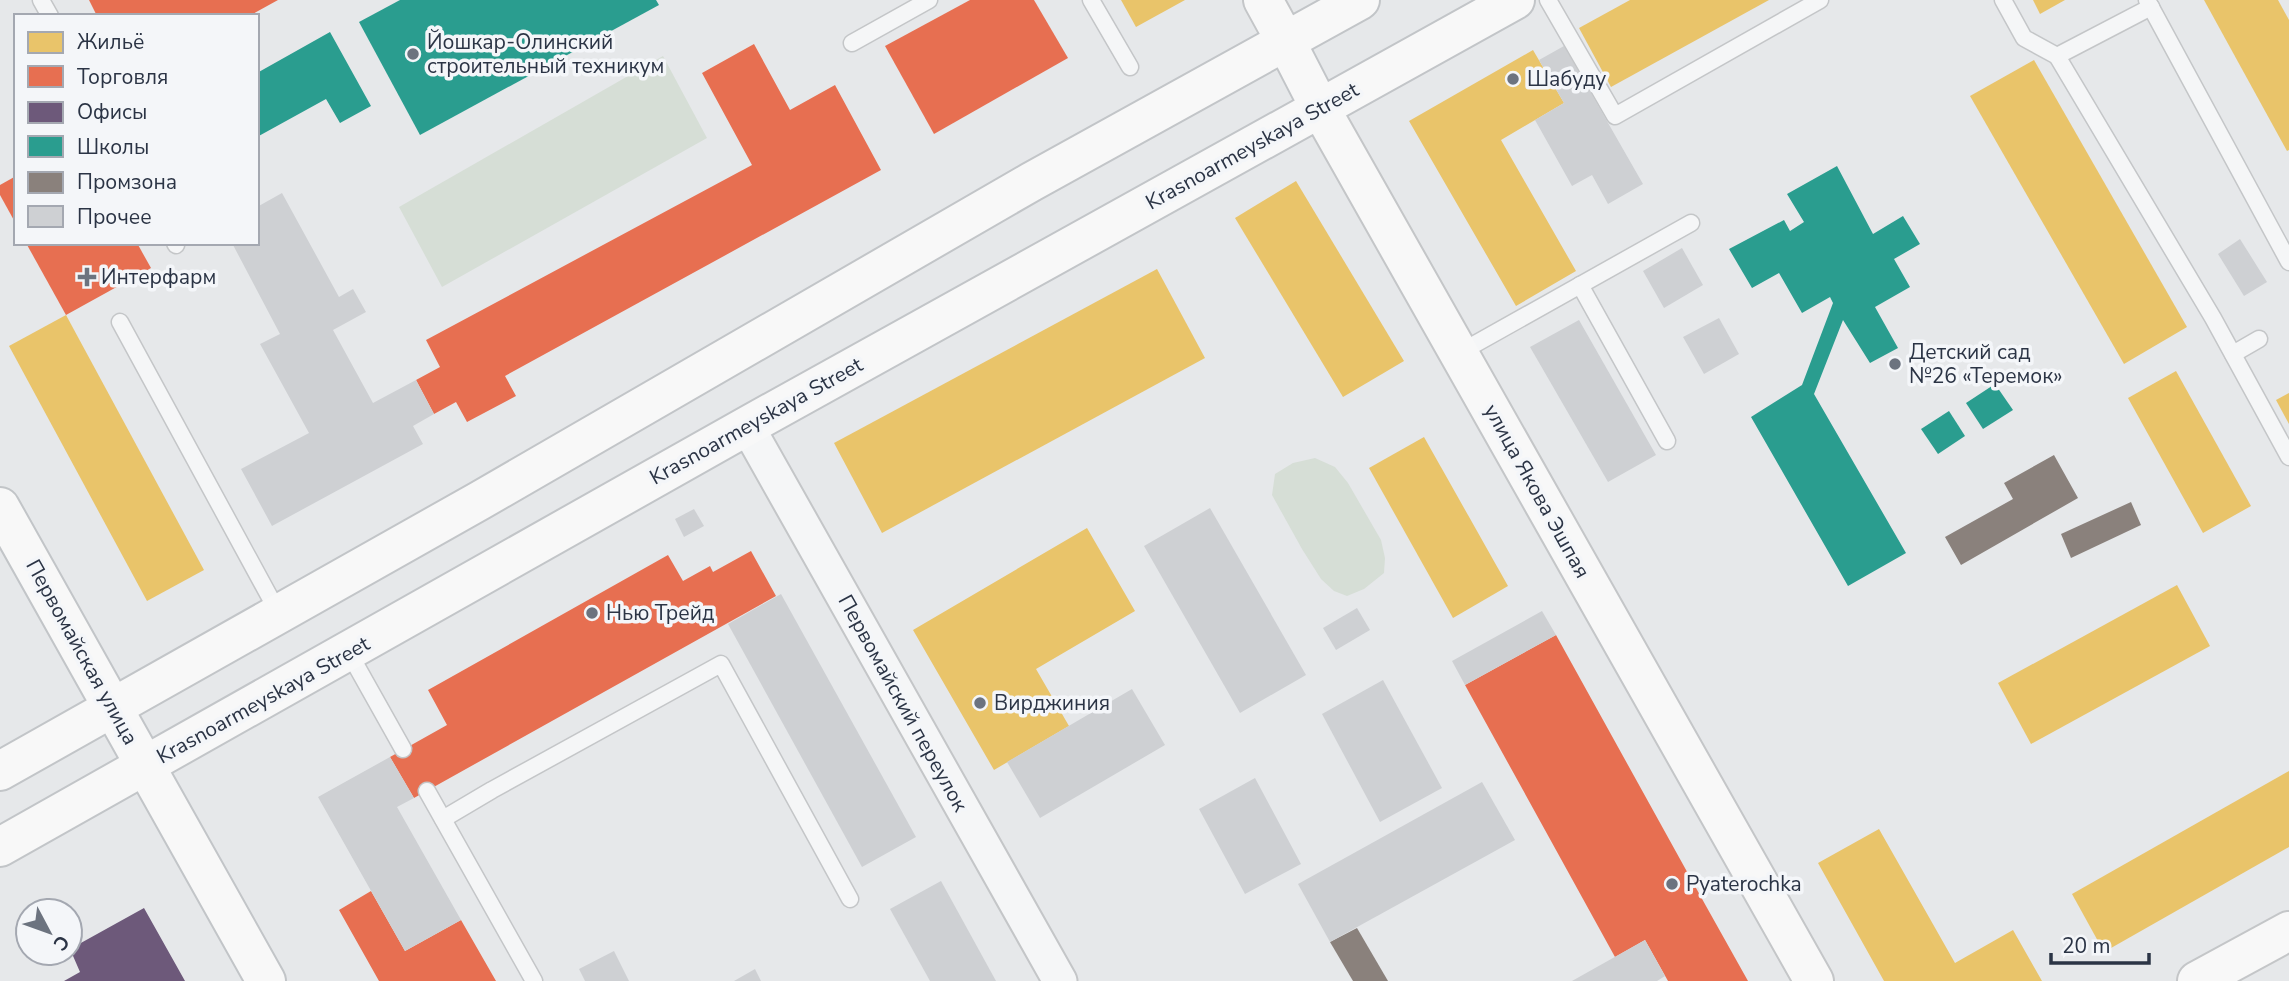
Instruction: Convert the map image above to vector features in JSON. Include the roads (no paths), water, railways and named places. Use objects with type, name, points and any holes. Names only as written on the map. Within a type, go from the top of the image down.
[{"type":"main road","name":"улица Якова Эшпая","points":[[1263,0],[1320,108],[1814,981]]},
{"type":"main road","points":[[0,771],[1031,182],[1360,0]]},
{"type":"main road","name":"Krasnoarmeyskaya Street","points":[[0,847],[747,426],[1515,0]]},
{"type":"main road","name":"Первомайская улица","points":[[0,506],[266,981]]},
{"type":"main road","points":[[2197,981],[2287,935]]},
{"type":"street","name":"Первомайский переулок","points":[[747,426],[1060,981]]},
{"type":"lane","points":[[852,43],[929,0]]},
{"type":"lane","points":[[1091,0],[1130,67]]},
{"type":"lane","points":[[1548,0],[1615,117],[1820,0]]},
{"type":"lane","points":[[2003,0],[2024,38],[2057,56],[2233,354],[2289,457]]},
{"type":"lane","points":[[2057,56],[2149,4],[2289,262]]},
{"type":"lane","points":[[1459,353],[1691,223]]},
{"type":"lane","points":[[1580,285],[1667,441]]},
{"type":"lane","points":[[120,322],[279,614]]},
{"type":"lane","points":[[2233,354],[2259,339]]},
{"type":"lane","points":[[348,652],[403,749]]},
{"type":"lane","points":[[443,820],[492,790],[721,664],[850,899]]},
{"type":"lane","points":[[427,791],[534,981]]},
{"type":"place","name":"Йошкар-Олинский строительный техникум","points":[[413,54]]},
{"type":"place","name":"Шабуду","points":[[1513,79]]},
{"type":"place","name":"Интерфарм","points":[[87,277]]},
{"type":"place","name":"Детский сад №26 «Теремок»","points":[[1895,364]]},
{"type":"place","name":"Нью Трейд","points":[[592,613]]},
{"type":"place","name":"Вирджиния","points":[[980,703]]},
{"type":"place","name":"Pyaterochka","points":[[1672,884]]}]
